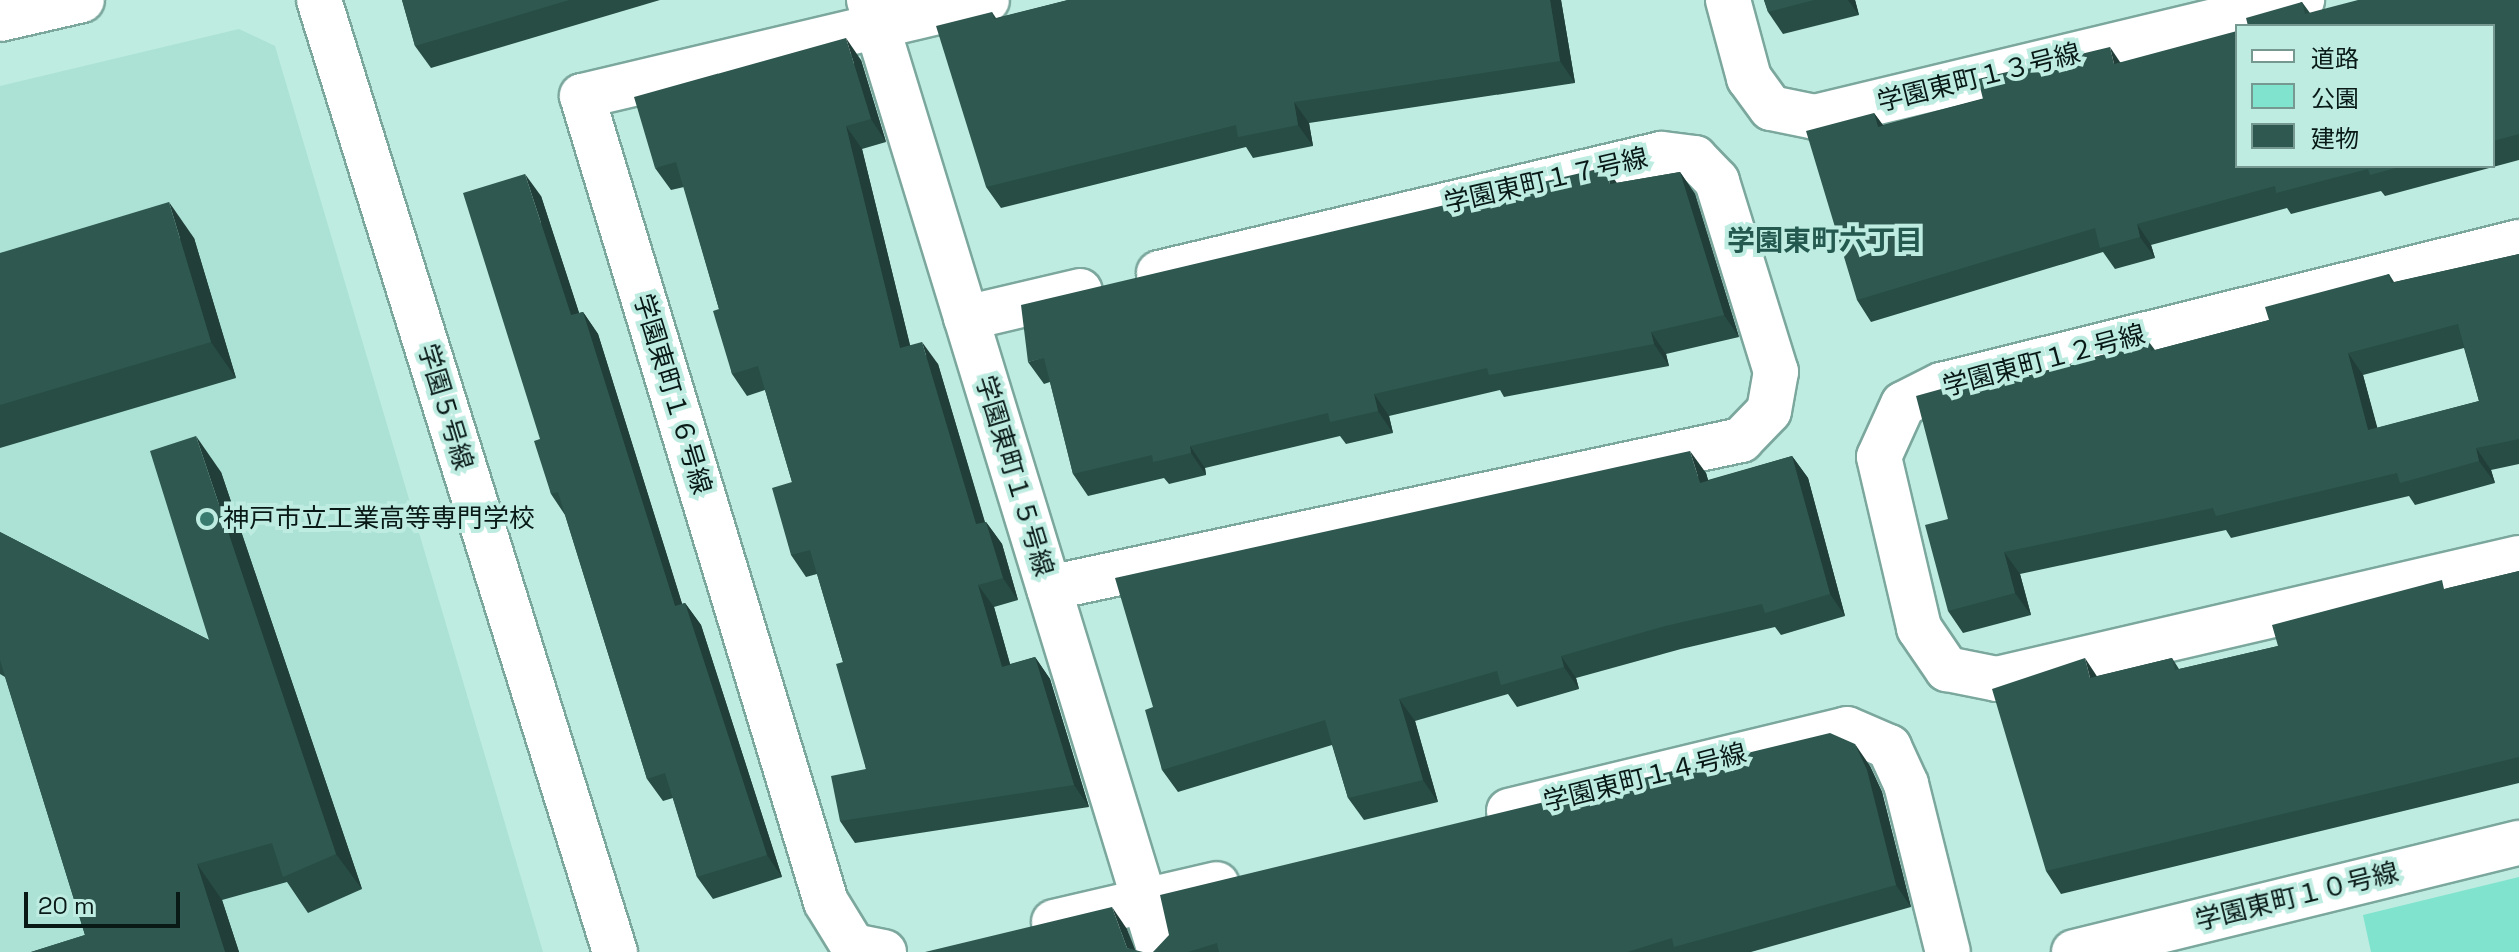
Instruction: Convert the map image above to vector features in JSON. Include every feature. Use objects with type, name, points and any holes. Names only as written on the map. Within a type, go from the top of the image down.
[{"type":"street","points":[[0,19],[82,0]]},
{"type":"street","name":"学園５号線","points":[[319,0],[615,952]]},
{"type":"street","points":[[872,12],[987,0]]},
{"type":"street","name":"学園東町１３号線","points":[[1728,0],[1749,78],[1771,108],[1815,117],[2302,0]]},
{"type":"street","name":"学園東町１５号線","points":[[872,12],[1160,952]]},
{"type":"street","name":"学園東町１６号線","points":[[872,12],[582,96],[826,902],[853,946],[884,952]]},
{"type":"street","name":"学園東町１７号線","points":[[966,318],[1661,154],[1695,158],[1717,181],[1776,372],[1769,411],[1741,440],[1049,588]]},
{"type":"street","name":"学園東町１２号線","points":[[2519,242],[1941,385],[1903,404],[1879,457],[1919,628],[1947,669],[1997,679],[2519,558]]},
{"type":"street","name":"学園東町１４号線","points":[[1467,822],[1847,729],[1889,747],[1906,784],[1948,952]]},
{"type":"street","name":"学園東町１０号線","points":[[2074,952],[2519,843]]},
{"type":"street","points":[[1005,934],[1252,875]]},
{"type":"shaded area","name":"神戸市立工業高等専門学校","points":[[239,29],[275,46],[543,952],[0,952],[0,86]]},
{"type":"green space","points":[[2519,877],[2519,952],[2371,952],[2363,915]]},
{"type":"building","points":[[402,0],[569,0],[415,46]]},
{"type":"building","points":[[1068,0],[1550,0],[1560,61],[1294,102],[1298,125],[1238,137],[1236,125],[986,187],[936,26],[992,12],[994,19]]},
{"type":"building","points":[[1764,0],[1814,0],[1768,12]]},
{"type":"building","points":[[2358,0],[2519,0],[2519,134],[2495,140],[2495,24],[2248,24],[2246,18],[2302,2],[2305,14]]},
{"type":"building","points":[[2235,32],[2235,168],[2396,168],[2370,175],[2368,169],[2276,193],[2275,186],[2137,224],[2140,237],[2100,248],[2095,228],[1857,300],[1806,131],[1874,113],[1878,127],[1983,99],[1978,79],[2110,47],[2114,64]]},
{"type":"building","points":[[846,38],[871,119],[846,126],[900,348],[922,342],[976,524],[986,522],[1003,578],[978,585],[1002,667],[1035,657],[1074,785],[840,821],[831,776],[866,769],[836,664],[843,662],[810,550],[791,555],[772,488],[792,482],[758,366],[732,374],[713,311],[719,309],[676,162],[655,168],[634,97]]},
{"type":"building","points":[[1606,167],[1610,184],[1680,172],[1724,315],[1651,332],[1654,344],[1489,375],[1487,368],[1374,394],[1378,411],[1330,422],[1328,413],[1190,446],[1191,453],[1153,462],[1152,455],[1073,474],[1044,358],[1028,362],[1021,305]]},
{"type":"building","points":[[525,174],[571,315],[583,312],[675,606],[685,603],[767,855],[697,877],[665,773],[647,779],[558,492],[551,494],[534,441],[540,439],[463,193]]},
{"type":"building","points":[[169,202],[211,342],[0,405],[0,253]]},
{"type":"building","points":[[2519,254],[2519,439],[2476,448],[2479,461],[2400,483],[2397,473],[2216,516],[2213,508],[2004,552],[2015,593],[1948,611],[1925,525],[1948,519],[1916,396],[1970,381],[1973,391],[2149,342],[2151,351],[2269,320],[2265,307],[2389,274],[2391,283]],"holes":[[[2458,324],[2479,401],[2368,430],[2348,353]]]},
{"type":"building","points":[[196,436],[336,854],[283,877],[272,843],[197,864],[225,952],[31,952],[85,935],[0,660],[0,532],[209,640],[150,451]]},
{"type":"building","points":[[1690,451],[1700,483],[1792,456],[1830,594],[1765,613],[1762,604],[1665,626],[1561,656],[1564,667],[1501,685],[1497,671],[1399,699],[1423,780],[1348,798],[1325,720],[1162,770],[1145,710],[1153,707],[1115,578]]},
{"type":"building","points":[[2519,571],[2519,757],[2046,871],[1992,689],[2085,658],[2090,678],[2172,658],[2175,670],[2278,646],[2272,625],[2442,580],[2444,589]]},
{"type":"building","points":[[1830,733],[1855,744],[1867,770],[1896,885],[1674,947],[1672,938],[1627,952],[1219,952],[1217,943],[1188,952],[1153,952],[1169,935],[1160,895]]},
{"type":"building","points":[[1112,907],[1127,948],[1143,952],[925,952]]},
{"type":"place","name":"神戸市立工業高等専門学校","points":[[207,519]]},
{"type":"district","name":"学園東町六丁目","points":[[1825,240]]}]
